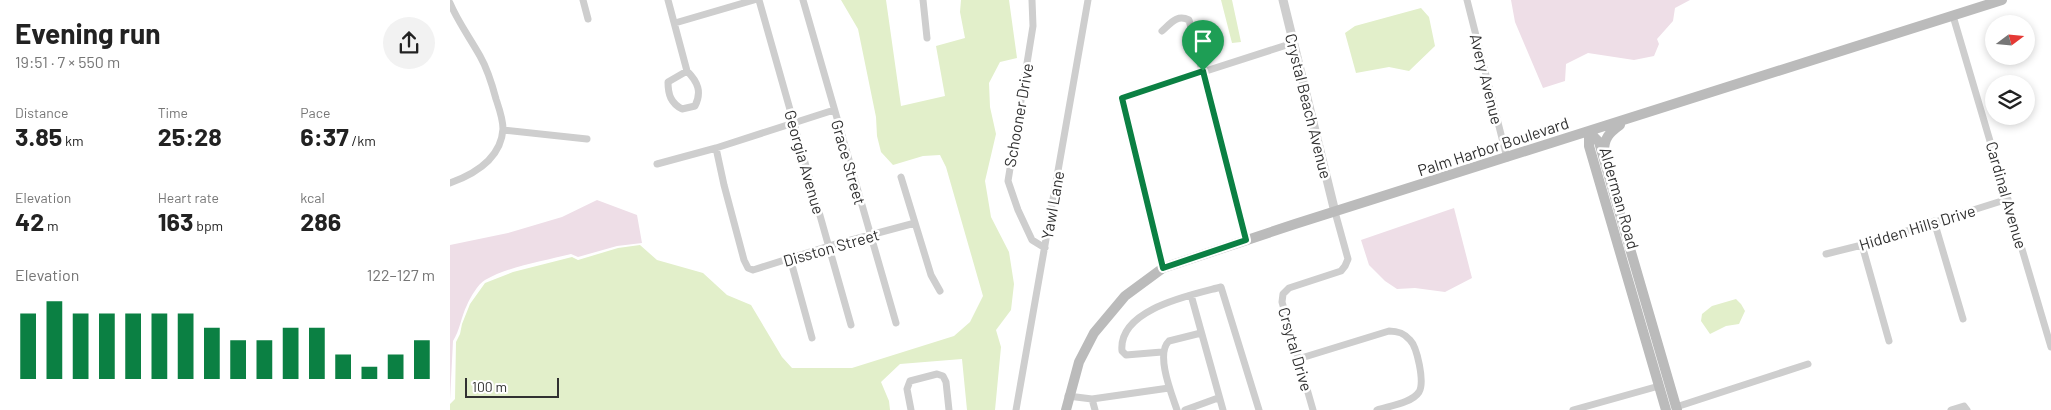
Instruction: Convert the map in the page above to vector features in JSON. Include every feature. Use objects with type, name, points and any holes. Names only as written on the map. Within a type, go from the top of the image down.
[{"type":"main road","name":"Palm Harbor Boulevard","points":[[1066,410],[1068,396],[1079,362],[1104,319],[1125,296],[1163,268],[1995,1]]},
{"type":"main road","points":[[1604,160],[1604,143],[1606,138],[1610,132],[1630,118]]},
{"type":"main road","name":"Alderman Road","points":[[1589,132],[1599,142],[1673,409]]},
{"type":"main road","name":"Alderman Road","points":[[1589,132],[1589,146],[1660,386],[1673,409]]},
{"type":"street","points":[[583,0],[588,19]]},
{"type":"street","points":[[668,0],[687,71],[696,81],[698,98],[695,106],[682,109],[674,104],[668,93],[668,82],[687,71]]},
{"type":"street","points":[[675,23],[754,0]]},
{"type":"street","name":"Georgia Avenue","points":[[759,0],[851,324]]},
{"type":"street","name":"Grace Street","points":[[803,0],[896,323]]},
{"type":"street","points":[[923,0],[927,38]]},
{"type":"street","name":"Schooner Drive","points":[[1032,0],[1033,26],[1008,181],[1015,204],[1032,240],[1045,248]]},
{"type":"street","name":"Yawl Lane","points":[[1016,410],[1088,0]]},
{"type":"street","name":"Crystal Beach Avenue","points":[[1283,0],[1334,212]]},
{"type":"street","name":"Avery Avenue","points":[[1467,0],[1507,158]]},
{"type":"street","points":[[450,3],[458,22],[489,73],[503,130],[496,149],[488,162],[476,172],[450,183]]},
{"type":"street","name":"Cardinal Avenue","points":[[1953,16],[2051,347]]},
{"type":"street","points":[[1162,30],[1176,18],[1184,17],[1189,20],[1246,240]]},
{"type":"street","points":[[1163,268],[1122,98],[1293,43]]},
{"type":"street","points":[[657,164],[716,148],[834,110]]},
{"type":"street","points":[[503,130],[587,139]]},
{"type":"street","name":"Disston Street","points":[[716,148],[744,260],[748,268],[753,270],[829,246],[915,223]]},
{"type":"street","points":[[901,178],[931,275],[940,292]]},
{"type":"street","name":"Hidden Hills Drive","points":[[1826,254],[1862,245],[2008,199]]},
{"type":"street","name":"Crsytal Drive","points":[[1313,410],[1282,302],[1282,294],[1289,288],[1341,271],[1345,266],[1348,259],[1334,212]]},
{"type":"street","points":[[1934,221],[1963,320]]},
{"type":"street","points":[[1862,245],[1889,341]]},
{"type":"street","points":[[790,258],[812,338]]},
{"type":"street","points":[[1162,352],[1126,355],[1122,351],[1124,334],[1136,319],[1158,306],[1221,287],[1259,410]]},
{"type":"street","points":[[1191,295],[1218,398],[1223,410]]},
{"type":"street","points":[[1298,359],[1389,330],[1401,332],[1412,341],[1422,378],[1419,393],[1413,398],[1377,410]]},
{"type":"street","points":[[1177,410],[1169,388],[1162,352],[1169,341],[1201,333]]},
{"type":"street","points":[[1673,409],[1808,364]]},
{"type":"street","points":[[911,410],[907,389],[910,381],[937,374],[943,376],[946,382],[949,410]]},
{"type":"street","points":[[1574,410],[1660,386]]},
{"type":"street","points":[[1068,396],[1092,400],[1169,388]]},
{"type":"street","points":[[1185,410],[1218,398]]},
{"type":"street","points":[[1092,400],[1096,410]]},
{"type":"street","points":[[1951,410],[1964,406],[1967,410]]},
{"type":"shaded area","points":[[841,0],[886,0],[901,106],[945,96],[936,46],[965,38],[960,12],[961,0],[1009,0],[1017,58],[1000,62],[989,83],[990,107],[996,134],[985,181],[991,217],[1009,252],[1014,284],[1011,310],[996,330],[1001,347],[995,410],[967,410],[962,359],[900,364],[881,382],[889,401],[890,410],[450,410],[450,404],[455,399],[456,342],[470,304],[485,283],[513,272],[572,257],[578,260],[618,248],[640,245],[657,260],[703,273],[727,295],[751,305],[782,357],[792,368],[852,368],[954,336],[970,322],[983,296],[946,167],[940,155],[923,156],[893,165],[881,152],[877,136],[876,117],[858,29]]},
{"type":"shaded area","points":[[1221,0],[1232,0],[1241,42],[1232,43]]},
{"type":"shaded area","points":[[1511,0],[1690,0],[1675,8],[1673,21],[1657,39],[1659,44],[1654,56],[1634,60],[1588,53],[1566,64],[1565,81],[1543,88],[1515,22]]},
{"type":"shaded area","points":[[1421,8],[1429,17],[1435,46],[1409,71],[1389,67],[1356,73],[1345,33],[1355,26]]},
{"type":"shaded area","points":[[597,200],[637,215],[642,243],[617,246],[578,257],[571,254],[527,264],[494,275],[482,282],[468,302],[453,341],[450,400],[450,245],[508,233],[562,217]]},
{"type":"shaded area","points":[[1454,208],[1472,278],[1445,292],[1415,288],[1397,289],[1385,281],[1369,265],[1361,240]]},
{"type":"shaded area","points":[[1736,299],[1745,311],[1739,324],[1726,326],[1710,334],[1701,321],[1702,314],[1712,306]]},
{"type":"route","points":[[1203,71],[1246,240],[1163,268],[1122,98],[1203,71]]}]
